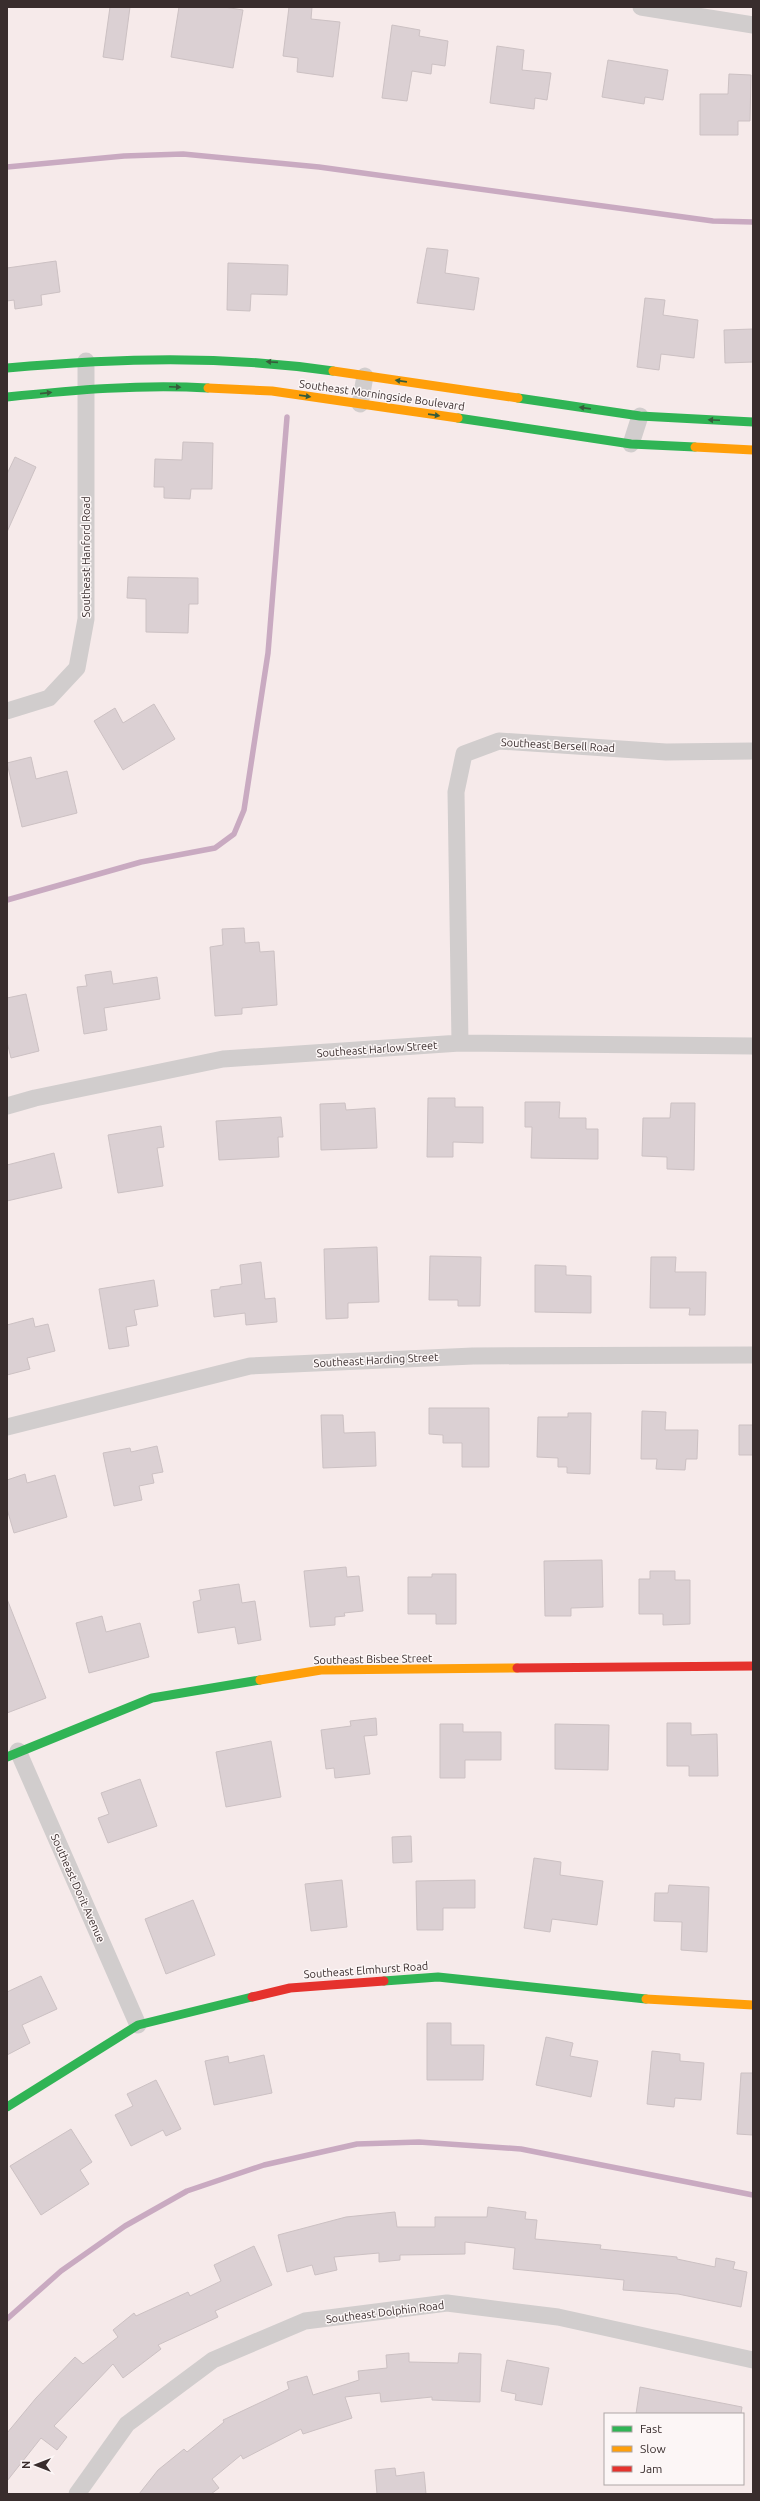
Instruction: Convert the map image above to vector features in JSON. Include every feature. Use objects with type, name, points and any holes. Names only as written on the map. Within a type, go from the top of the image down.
[{"type":"street","points":[[641,7],[682,10],[753,25]]},
{"type":"street","name":"Southeast Morningside Boulevard","points":[[7,368],[86,361],[174,358],[277,363],[640,416],[753,422]]},
{"type":"street","name":"Southeast Hanford Road","points":[[7,711],[49,698],[77,668],[86,619],[86,361]]},
{"type":"street","points":[[360,404],[365,376]]},
{"type":"street","name":"Southeast Morningside Boulevard","points":[[7,397],[86,389],[171,386],[272,391],[631,444],[753,450]]},
{"type":"street","points":[[631,444],[640,416]]},
{"type":"street","name":"Southeast Bersell Road","points":[[460,1044],[456,792],[464,754],[499,741],[666,752],[753,751]]},
{"type":"street","name":"Southeast Harlow Street","points":[[7,1106],[35,1098],[223,1059],[460,1044],[753,1046]]},
{"type":"street","name":"Southeast Harding Street","points":[[7,1427],[250,1366],[474,1356],[753,1355]]},
{"type":"street","name":"Southeast Bisbee Street","points":[[13,1754],[152,1698],[321,1670],[753,1666]]},
{"type":"street","name":"Southeast Dorit Avenue","points":[[13,1754],[138,2025]]},
{"type":"street","name":"Southeast Elmhurst Road","points":[[7,2107],[138,2025],[290,1988],[438,1977],[678,2002],[753,2005]]},
{"type":"street","name":"Southeast Dolphin Road","points":[[77,2494],[127,2424],[213,2360],[305,2321],[447,2304],[558,2317],[753,2360]]},
{"type":"building","points":[[110,7],[130,7],[123,60],[103,57]]},
{"type":"building","points":[[179,7],[224,7],[243,10],[233,68],[171,57]]},
{"type":"building","points":[[289,7],[312,7],[311,19],[340,22],[333,77],[297,72],[298,58],[283,56]]},
{"type":"building","points":[[392,25],[420,30],[419,36],[448,41],[445,66],[432,64],[431,74],[412,71],[407,101],[382,98]]},
{"type":"building","points":[[497,46],[524,50],[522,70],[551,73],[547,100],[535,98],[534,109],[490,103]]},
{"type":"building","points":[[608,60],[668,70],[663,100],[645,97],[644,104],[602,97]]},
{"type":"building","points":[[729,74],[751,75],[750,121],[738,121],[738,135],[700,135],[700,94],[728,94]]},
{"type":"building","points":[[427,248],[448,250],[445,273],[479,278],[474,310],[417,303]]},
{"type":"building","points":[[56,261],[60,292],[41,295],[42,305],[15,309],[14,300],[7,301],[7,268]]},
{"type":"building","points":[[228,263],[288,265],[287,295],[251,294],[250,311],[227,310]]},
{"type":"building","points":[[645,298],[665,300],[663,315],[698,320],[694,358],[661,354],[659,370],[637,367]]},
{"type":"building","points":[[753,329],[753,362],[725,363],[724,330]]},
{"type":"building","points":[[183,442],[213,443],[212,489],[191,489],[190,499],[164,498],[164,487],[154,487],[155,459],[182,460]]},
{"type":"building","points":[[15,457],[36,467],[7,532],[7,474]]},
{"type":"building","points":[[128,577],[198,578],[198,604],[189,604],[188,633],[146,632],[146,599],[127,598]]},
{"type":"building","points":[[154,704],[175,739],[123,770],[94,721],[115,708],[123,723]]},
{"type":"building","points":[[31,757],[36,779],[67,771],[77,813],[22,827],[7,763]]},
{"type":"building","points":[[244,928],[245,943],[259,942],[260,952],[274,951],[277,1005],[242,1008],[242,1014],[215,1016],[210,947],[223,945],[222,929]]},
{"type":"building","points":[[111,971],[113,984],[157,977],[160,999],[104,1008],[107,1030],[84,1034],[77,987],[87,986],[85,975]]},
{"type":"building","points":[[26,994],[39,1051],[11,1058],[7,1042],[7,998]]},
{"type":"building","points":[[428,1098],[455,1098],[455,1107],[483,1107],[483,1143],[453,1142],[453,1157],[427,1157]]},
{"type":"building","points":[[525,1102],[560,1102],[559,1118],[586,1118],[586,1129],[598,1129],[598,1159],[531,1158],[532,1127],[525,1127]]},
{"type":"building","points":[[345,1103],[346,1110],[375,1108],[377,1148],[321,1150],[320,1104]]},
{"type":"building","points":[[671,1103],[695,1103],[694,1170],[667,1169],[667,1157],[642,1156],[643,1118],[670,1118]]},
{"type":"building","points":[[281,1117],[283,1137],[278,1137],[279,1157],[219,1160],[216,1121]]},
{"type":"building","points":[[161,1126],[164,1147],[157,1148],[163,1186],[118,1193],[108,1135]]},
{"type":"building","points":[[54,1153],[62,1188],[7,1201],[7,1165]]},
{"type":"building","points":[[377,1247],[379,1302],[348,1303],[348,1318],[326,1319],[324,1249]]},
{"type":"building","points":[[430,1256],[481,1257],[480,1306],[458,1306],[458,1300],[429,1300]]},
{"type":"building","points":[[651,1257],[676,1257],[675,1272],[706,1272],[705,1315],[689,1315],[690,1308],[650,1308]]},
{"type":"building","points":[[261,1262],[265,1299],[275,1298],[277,1322],[246,1325],[245,1313],[214,1317],[211,1290],[220,1289],[220,1287],[242,1284],[240,1265]]},
{"type":"building","points":[[535,1265],[566,1266],[566,1275],[591,1276],[591,1313],[535,1312]]},
{"type":"building","points":[[154,1280],[158,1306],[134,1310],[137,1325],[126,1327],[129,1346],[109,1349],[99,1289]]},
{"type":"building","points":[[33,1318],[35,1327],[48,1324],[55,1351],[27,1358],[30,1369],[7,1375],[7,1325]]},
{"type":"building","points":[[429,1408],[489,1408],[489,1467],[462,1467],[462,1443],[443,1443],[443,1435],[429,1434]]},
{"type":"building","points":[[642,1411],[666,1412],[665,1430],[698,1430],[697,1459],[686,1459],[685,1470],[656,1469],[657,1459],[641,1459]]},
{"type":"building","points":[[568,1413],[591,1413],[590,1474],[567,1473],[567,1467],[558,1467],[558,1458],[537,1457],[538,1417],[568,1417]]},
{"type":"building","points":[[321,1415],[343,1415],[344,1433],[375,1432],[376,1466],[323,1468]]},
{"type":"building","points":[[739,1425],[753,1425],[753,1455],[739,1455]]},
{"type":"building","points":[[157,1446],[163,1472],[152,1474],[154,1483],[139,1486],[142,1500],[114,1506],[103,1453],[130,1448],[131,1452]]},
{"type":"building","points":[[25,1474],[27,1483],[55,1475],[67,1517],[14,1533],[7,1509],[7,1480]]},
{"type":"building","points":[[602,1560],[603,1607],[571,1608],[571,1616],[545,1616],[544,1561]]},
{"type":"building","points":[[346,1567],[347,1577],[359,1576],[363,1611],[344,1613],[345,1616],[335,1617],[335,1625],[310,1627],[304,1571]]},
{"type":"building","points":[[650,1571],[675,1571],[675,1580],[690,1580],[690,1624],[663,1625],[663,1614],[639,1614],[639,1579],[650,1579]]},
{"type":"building","points":[[432,1574],[456,1574],[456,1624],[436,1624],[436,1614],[408,1614],[408,1577],[432,1577]]},
{"type":"building","points":[[239,1584],[242,1603],[255,1601],[261,1640],[238,1644],[235,1627],[198,1633],[193,1602],[201,1600],[199,1590]]},
{"type":"building","points":[[7,1599],[46,1698],[7,1713]]},
{"type":"building","points":[[102,1616],[106,1632],[140,1623],[149,1657],[89,1673],[76,1623]]},
{"type":"building","points":[[376,1718],[377,1735],[364,1736],[370,1774],[335,1778],[334,1768],[326,1769],[321,1730],[351,1726],[350,1721]]},
{"type":"building","points":[[667,1723],[691,1723],[691,1735],[717,1734],[718,1776],[689,1776],[689,1766],[667,1766]]},
{"type":"building","points":[[440,1724],[463,1724],[463,1732],[501,1732],[501,1760],[465,1760],[465,1778],[440,1778]]},
{"type":"building","points":[[555,1724],[609,1725],[608,1770],[555,1769]]},
{"type":"building","points":[[271,1741],[281,1797],[226,1807],[216,1752]]},
{"type":"building","points":[[140,1779],[157,1826],[108,1843],[98,1818],[109,1814],[101,1793]]},
{"type":"building","points":[[411,1836],[412,1862],[393,1863],[392,1837]]},
{"type":"building","points":[[534,1858],[561,1862],[560,1875],[603,1881],[597,1925],[552,1919],[550,1932],[524,1928]]},
{"type":"building","points":[[342,1880],[347,1927],[311,1931],[305,1884]]},
{"type":"building","points":[[475,1880],[475,1908],[443,1908],[443,1930],[417,1930],[416,1881]]},
{"type":"building","points":[[669,1885],[709,1887],[707,1952],[681,1950],[682,1922],[654,1921],[655,1893],[668,1893]]},
{"type":"building","points":[[193,1900],[215,1955],[166,1974],[145,1919]]},
{"type":"building","points":[[41,1976],[57,2009],[22,2025],[30,2043],[7,2055],[7,1992]]},
{"type":"building","points":[[427,2023],[451,2023],[451,2045],[484,2045],[483,2080],[427,2080]]},
{"type":"building","points":[[546,2037],[573,2043],[570,2056],[598,2061],[591,2097],[536,2085]]},
{"type":"building","points":[[652,2051],[680,2054],[680,2061],[704,2063],[701,2100],[675,2098],[674,2107],[647,2104]]},
{"type":"building","points":[[264,2055],[272,2093],[214,2105],[205,2061],[228,2056],[229,2063]]},
{"type":"building","points":[[741,2073],[753,2073],[753,2135],[737,2134]]},
{"type":"building","points":[[156,2080],[181,2129],[166,2136],[163,2130],[131,2146],[115,2115],[133,2106],[127,2094]]},
{"type":"building","points":[[71,2129],[92,2162],[80,2170],[89,2184],[41,2215],[10,2166]]},
{"type":"building","points":[[488,2207],[526,2212],[525,2219],[537,2220],[535,2239],[601,2245],[600,2249],[677,2257],[677,2259],[715,2267],[716,2258],[735,2262],[733,2269],[747,2272],[741,2307],[678,2294],[623,2290],[624,2280],[513,2269],[515,2248],[465,2242],[465,2254],[400,2255],[400,2260],[379,2262],[379,2253],[334,2257],[337,2270],[315,2275],[312,2265],[287,2272],[278,2235],[346,2217],[395,2212],[397,2227],[435,2227],[435,2217],[487,2217]]},
{"type":"building","points":[[254,2246],[272,2285],[215,2311],[218,2317],[158,2345],[161,2349],[123,2378],[113,2364],[54,2426],[67,2437],[57,2450],[41,2438],[7,2481],[7,2433],[36,2398],[75,2357],[83,2364],[118,2337],[113,2330],[134,2313],[136,2316],[188,2292],[190,2296],[221,2281],[214,2265]]},
{"type":"building","points":[[409,2353],[409,2362],[458,2363],[459,2353],[481,2354],[480,2402],[432,2400],[432,2397],[381,2402],[380,2393],[345,2397],[352,2418],[303,2434],[301,2429],[243,2459],[241,2455],[212,2479],[219,2488],[211,2494],[139,2494],[158,2470],[184,2449],[187,2452],[224,2422],[223,2420],[289,2389],[287,2382],[307,2376],[313,2395],[359,2380],[358,2371],[387,2368],[386,2355]]},
{"type":"building","points":[[507,2360],[549,2368],[542,2405],[515,2400],[516,2394],[501,2391]]},
{"type":"building","points":[[640,2387],[742,2407],[741,2413],[636,2413]]},
{"type":"building","points":[[395,2468],[396,2476],[424,2472],[426,2494],[377,2494],[375,2470]]},
{"type":"waterway","points":[[7,167],[124,156],[183,154],[319,167],[713,221],[753,222]]},
{"type":"waterway","points":[[7,900],[141,862],[215,848],[234,834],[244,810],[268,653],[287,417]]},
{"type":"waterway","points":[[7,2319],[61,2271],[125,2226],[187,2191],[264,2165],[357,2144],[419,2142],[521,2149],[753,2195]]},
{"type":"traffic: fast","points":[[7,368],[130,360],[210,360],[251,362],[333,371]]},
{"type":"traffic: fast","points":[[7,397],[133,387],[208,388]]},
{"type":"traffic: fast","points":[[518,398],[640,416],[753,422]]},
{"type":"traffic: fast","points":[[458,418],[631,444],[695,447]]},
{"type":"traffic: fast","points":[[7,1757],[152,1698],[260,1680]]},
{"type":"traffic: fast","points":[[384,1981],[438,1977],[646,1999]]},
{"type":"traffic: fast","points":[[7,2107],[138,2025],[252,1997]]},
{"type":"traffic: slow","points":[[333,371],[518,398]]},
{"type":"traffic: slow","points":[[208,388],[272,391],[458,418]]},
{"type":"traffic: slow","points":[[695,447],[753,450]]},
{"type":"traffic: slow","points":[[260,1680],[321,1670],[517,1668]]},
{"type":"traffic: slow","points":[[646,1999],[753,2005]]},
{"type":"traffic: jam","points":[[517,1668],[753,1666]]},
{"type":"traffic: jam","points":[[252,1997],[290,1988],[384,1981]]}]
